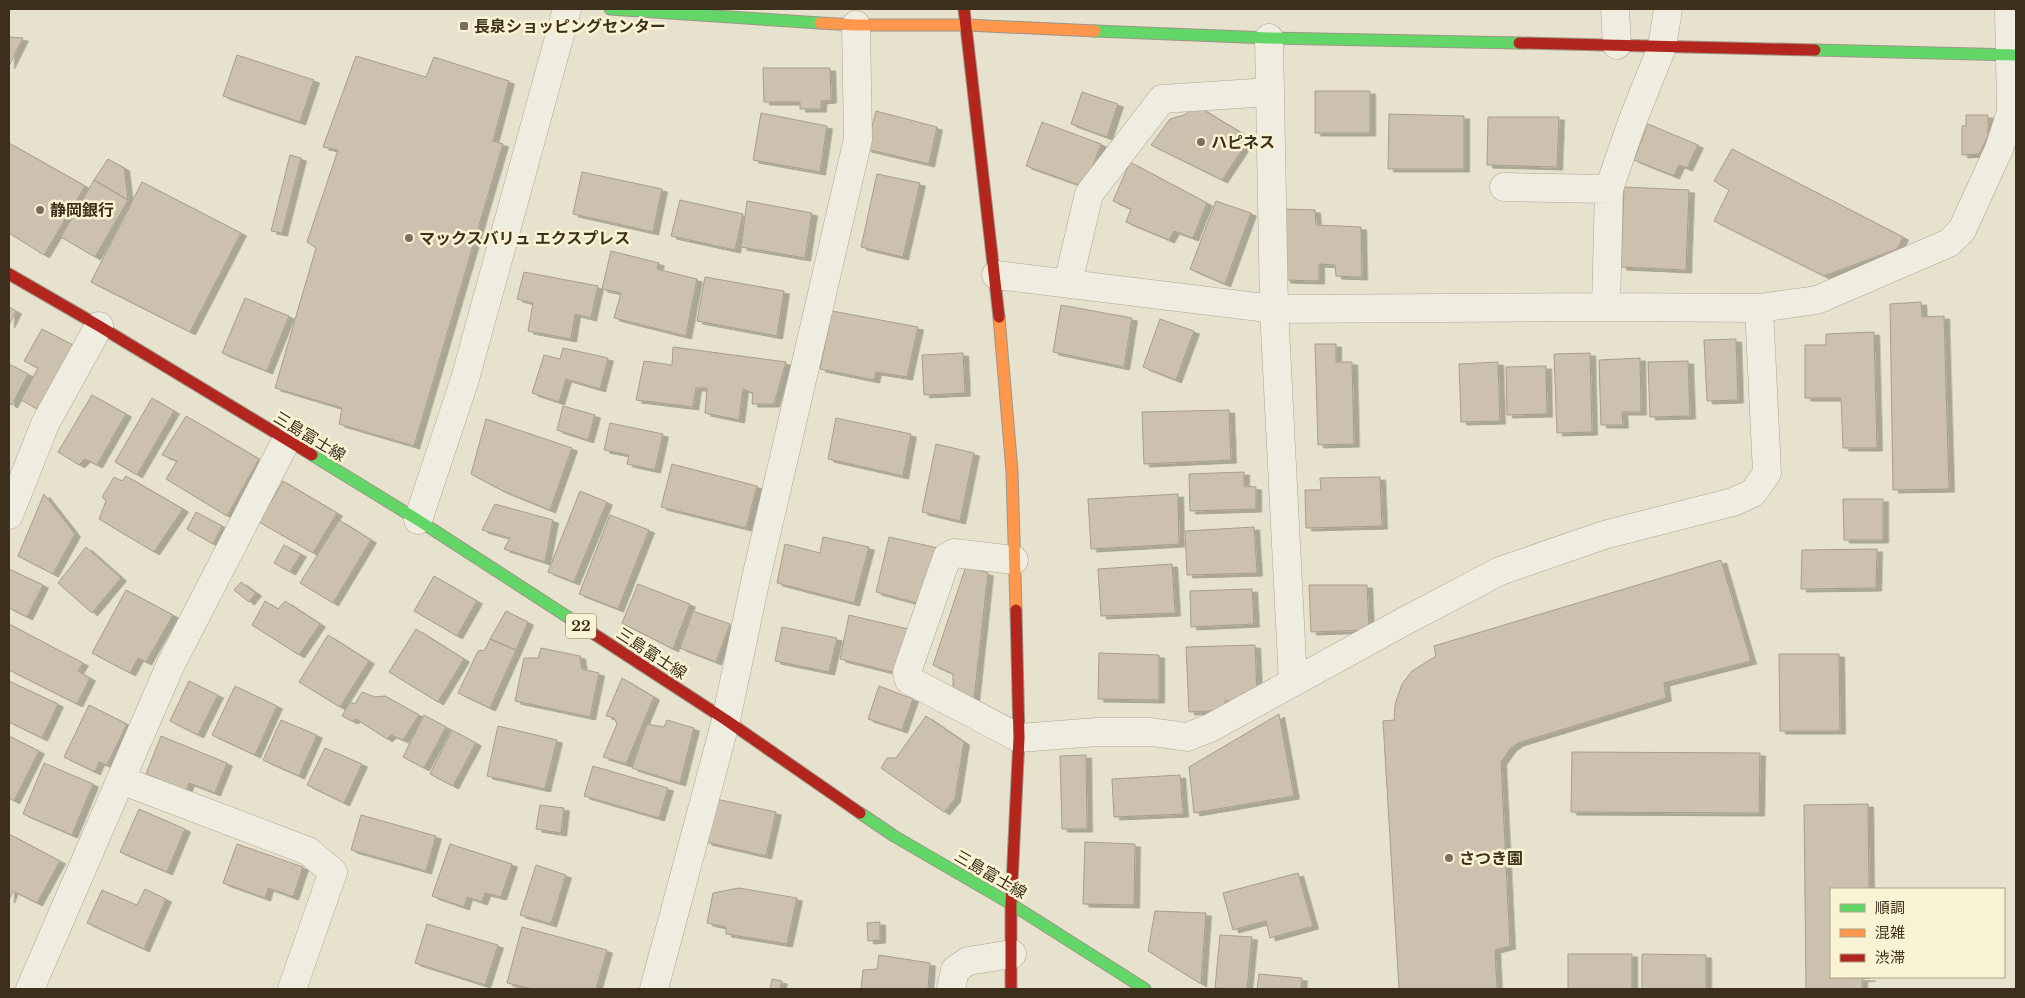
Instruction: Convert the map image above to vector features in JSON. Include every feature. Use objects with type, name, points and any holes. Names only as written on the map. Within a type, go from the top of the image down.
[{"type":"street","points":[[418,520],[465,379],[567,9]]},
{"type":"street","points":[[610,9],[856,24],[966,25],[1269,38],[2013,55]]},
{"type":"street","points":[[964,9],[996,275],[1012,471],[1018,738],[1011,904],[1011,989]]},
{"type":"street","points":[[1615,9],[1617,45]]},
{"type":"street","points":[[1606,307],[1609,189],[1632,122],[1662,47],[1668,9]]},
{"type":"street","points":[[996,275],[1274,309],[1759,308],[1817,300],[1949,243],[1962,230],[1999,148],[2011,112],[2013,55],[2009,9]]},
{"type":"street","points":[[654,989],[726,720],[756,578],[858,140],[856,24]]},
{"type":"street","points":[[1269,38],[1274,309],[1293,682]]},
{"type":"street","points":[[1068,283],[1089,194],[1162,99],[1270,92]]},
{"type":"street","points":[[1504,187],[1609,189]]},
{"type":"street","name":"三島富士線","points":[[9,274],[99,326],[418,520],[726,720],[894,836],[1011,904],[1145,989]]},
{"type":"street","points":[[1014,560],[954,553],[947,557],[907,672],[909,680],[1018,738],[1098,732],[1142,732],[1187,737],[1210,728],[1401,623],[1500,572],[1604,535],[1733,502],[1753,493],[1766,473],[1759,308]]},
{"type":"street","points":[[9,516],[45,424],[99,326]]},
{"type":"street","points":[[30,989],[170,666],[286,441]]},
{"type":"street","points":[[121,780],[308,851],[333,872],[292,989]]},
{"type":"street","points":[[951,989],[956,970],[968,961],[1012,954]]},
{"type":"building","points":[[9,37],[23,38],[9,66]]},
{"type":"building","points":[[237,55],[314,80],[300,122],[223,96]]},
{"type":"building","points":[[356,56],[426,77],[434,57],[509,81],[493,141],[503,144],[414,446],[339,424],[342,408],[275,388],[316,248],[307,242],[338,150],[323,147]]},
{"type":"building","points":[[763,68],[830,68],[831,100],[821,101],[821,109],[800,109],[800,102],[764,102]]},
{"type":"building","points":[[1315,91],[1370,91],[1370,133],[1315,133]]},
{"type":"building","points":[[1082,92],[1118,104],[1107,137],[1071,124]]},
{"type":"building","name":"ハピネス","points":[[1197,106],[1250,138],[1222,180],[1151,145],[1170,119],[1184,115]]},
{"type":"building","points":[[876,111],[937,127],[929,164],[866,149]]},
{"type":"building","points":[[761,113],[827,126],[820,172],[753,160]]},
{"type":"building","points":[[1389,114],[1464,116],[1464,169],[1388,169]]},
{"type":"building","points":[[1966,115],[1988,115],[1988,136],[1979,154],[1962,155],[1962,126],[1966,126]]},
{"type":"building","points":[[1488,117],[1559,117],[1557,167],[1487,165]]},
{"type":"building","points":[[1042,122],[1101,144],[1085,187],[1026,166]]},
{"type":"building","points":[[1648,124],[1698,145],[1687,168],[1679,165],[1674,176],[1634,160]]},
{"type":"building","name":"静岡銀行","points":[[9,143],[85,186],[44,255],[9,233]]},
{"type":"building","points":[[1732,149],[1903,237],[1897,249],[1824,276],[1714,221],[1729,190],[1714,181]]},
{"type":"building","points":[[290,155],[301,158],[282,233],[271,231]]},
{"type":"building","points":[[108,159],[124,168],[128,200],[94,180]]},
{"type":"building","points":[[1130,162],[1207,203],[1193,238],[1174,231],[1169,240],[1126,222],[1131,209],[1113,201]]},
{"type":"building","points":[[582,172],[662,189],[653,232],[573,214]]},
{"type":"building","points":[[877,174],[920,183],[903,257],[861,247]]},
{"type":"building","points":[[94,180],[128,200],[95,257],[61,237]]},
{"type":"building","points":[[142,182],[241,233],[190,332],[91,282]]},
{"type":"building","points":[[1624,187],[1689,190],[1686,270],[1621,267]]},
{"type":"building","points":[[680,200],[743,214],[735,250],[671,236]]},
{"type":"building","points":[[747,201],[812,213],[805,258],[741,247]]},
{"type":"building","points":[[1216,201],[1251,213],[1225,284],[1190,269]]},
{"type":"building","points":[[1285,209],[1315,210],[1316,225],[1361,227],[1362,277],[1336,276],[1335,265],[1319,264],[1319,281],[1285,280]]},
{"type":"building","points":[[611,251],[659,263],[657,269],[697,279],[686,336],[614,318],[621,293],[602,289]]},
{"type":"building","points":[[524,272],[598,286],[591,318],[575,314],[571,339],[528,331],[533,303],[517,299]]},
{"type":"building","points":[[705,277],[784,291],[777,336],[697,321]]},
{"type":"building","points":[[245,298],[289,316],[267,371],[222,353]]},
{"type":"building","points":[[1921,302],[1922,317],[1944,316],[1949,489],[1893,490],[1890,304]]},
{"type":"building","points":[[1061,305],[1132,318],[1124,367],[1053,352]]},
{"type":"building","points":[[9,307],[16,311],[9,325]]},
{"type":"building","points":[[832,311],[918,327],[907,377],[876,372],[874,380],[820,369]]},
{"type":"building","points":[[1160,319],[1194,331],[1176,380],[1143,367]]},
{"type":"building","points":[[42,329],[75,346],[39,410],[21,400],[38,368],[24,361]]},
{"type":"building","points":[[1874,332],[1877,448],[1843,448],[1841,398],[1805,398],[1805,345],[1826,345],[1826,334]]},
{"type":"building","points":[[1736,339],[1738,400],[1707,401],[1704,340]]},
{"type":"building","points":[[1315,344],[1336,344],[1336,362],[1352,362],[1354,444],[1318,445]]},
{"type":"building","points":[[673,347],[786,362],[774,404],[752,404],[753,393],[743,389],[739,420],[705,413],[707,388],[696,388],[693,407],[636,400],[644,361],[672,365]]},
{"type":"building","points":[[563,348],[608,358],[600,389],[566,379],[559,402],[532,393],[544,355],[560,359]]},
{"type":"building","points":[[963,353],[965,393],[924,395],[922,355]]},
{"type":"building","points":[[1590,353],[1592,432],[1557,433],[1554,354]]},
{"type":"building","points":[[1640,358],[1641,412],[1622,412],[1623,425],[1601,425],[1599,360]]},
{"type":"building","points":[[1688,361],[1690,416],[1650,417],[1648,362]]},
{"type":"building","points":[[1498,362],[1500,421],[1461,422],[1459,364]]},
{"type":"building","points":[[9,364],[28,374],[12,405],[9,403]]},
{"type":"building","points":[[1546,366],[1547,414],[1507,415],[1506,367]]},
{"type":"building","points":[[92,395],[126,414],[97,465],[85,459],[79,465],[58,452]]},
{"type":"building","points":[[152,398],[174,411],[137,475],[115,462]]},
{"type":"building","points":[[563,406],[595,415],[588,440],[557,430]]},
{"type":"building","points":[[1229,410],[1231,460],[1144,464],[1142,412]]},
{"type":"building","points":[[186,416],[259,459],[227,516],[166,479],[177,461],[162,455]]},
{"type":"building","points":[[836,418],[911,434],[903,476],[828,459]]},
{"type":"building","points":[[486,419],[572,448],[550,510],[503,491],[471,474]]},
{"type":"building","points":[[610,423],[663,434],[655,470],[627,464],[629,455],[604,450]]},
{"type":"building","points":[[936,444],[974,453],[960,521],[922,512]]},
{"type":"building","points":[[672,464],[757,486],[746,528],[661,507]]},
{"type":"building","points":[[1244,472],[1244,486],[1256,487],[1256,509],[1190,511],[1189,474]]},
{"type":"building","points":[[126,476],[183,509],[154,552],[99,519],[106,501],[102,497],[114,477],[122,481]]},
{"type":"building","points":[[1380,477],[1382,526],[1306,528],[1305,490],[1321,490],[1320,478]]},
{"type":"building","points":[[283,481],[337,513],[313,553],[259,522]]},
{"type":"building","points":[[580,491],[607,502],[574,582],[548,572]]},
{"type":"building","points":[[44,494],[75,534],[53,574],[18,556]]},
{"type":"building","points":[[1178,494],[1179,544],[1091,549],[1088,499]]},
{"type":"building","points":[[1843,499],[1883,499],[1883,540],[1844,540]]},
{"type":"building","points":[[495,504],[553,520],[545,562],[504,549],[510,538],[482,530]]},
{"type":"building","points":[[196,512],[222,526],[213,544],[187,529]]},
{"type":"building","points":[[610,515],[649,530],[618,609],[579,594]]},
{"type":"building","points":[[339,520],[371,540],[333,603],[300,583]]},
{"type":"building","points":[[1254,527],[1257,573],[1187,575],[1185,531]]},
{"type":"building","points":[[823,537],[869,547],[854,603],[777,583],[785,544],[820,553]]},
{"type":"building","points":[[889,537],[938,548],[924,605],[876,592]]},
{"type":"building","points":[[284,545],[301,554],[290,572],[274,563]]},
{"type":"building","points":[[86,547],[121,578],[92,613],[58,583]]},
{"type":"building","points":[[1877,549],[1876,588],[1801,589],[1802,550]]},
{"type":"building","name":"さつき園","points":[[1721,560],[1751,661],[1664,683],[1666,698],[1518,743],[1511,748],[1501,762],[1510,946],[1495,950],[1497,989],[1399,989],[1383,721],[1394,720],[1395,704],[1402,684],[1412,671],[1436,656],[1434,646]]},
{"type":"building","points":[[1172,564],[1175,613],[1101,616],[1098,569]]},
{"type":"building","points":[[966,566],[988,573],[974,699],[953,695],[953,674],[933,665]]},
{"type":"building","points":[[9,569],[43,585],[27,617],[9,608]]},
{"type":"building","points":[[434,576],[477,601],[457,636],[414,611]]},
{"type":"building","points":[[241,582],[256,593],[249,602],[234,590]]},
{"type":"building","points":[[638,584],[690,604],[673,649],[622,623]]},
{"type":"building","points":[[1309,585],[1367,585],[1369,630],[1311,632]]},
{"type":"building","points":[[1252,589],[1254,624],[1191,627],[1190,591]]},
{"type":"building","points":[[126,590],[173,615],[146,662],[138,658],[130,673],[92,653]]},
{"type":"building","points":[[265,601],[278,609],[285,601],[320,624],[299,655],[252,625]]},
{"type":"building","points":[[506,611],[528,622],[516,650],[490,639]]},
{"type":"building","points":[[693,611],[730,624],[716,662],[680,648]]},
{"type":"building","points":[[849,615],[908,629],[896,673],[840,659]]},
{"type":"building","points":[[9,624],[83,663],[78,671],[90,678],[77,704],[9,670]]},
{"type":"building","points":[[782,627],[837,638],[829,672],[775,661]]},
{"type":"building","points":[[416,629],[464,659],[438,702],[389,672]]},
{"type":"building","points":[[328,635],[369,661],[340,707],[299,682]]},
{"type":"building","points":[[490,639],[516,650],[490,708],[458,693],[478,651],[485,650]]},
{"type":"building","points":[[1255,645],[1257,693],[1245,700],[1225,701],[1225,710],[1189,712],[1186,647]]},
{"type":"building","points":[[541,648],[580,656],[582,669],[599,673],[590,717],[515,701],[524,658],[538,658]]},
{"type":"building","points":[[1099,653],[1159,655],[1159,700],[1098,699]]},
{"type":"building","points":[[1779,654],[1839,654],[1840,731],[1780,731]]},
{"type":"building","points":[[622,678],[654,697],[626,764],[603,757],[617,724],[614,718],[606,716]]},
{"type":"building","points":[[9,681],[58,704],[42,738],[9,722]]},
{"type":"building","points":[[189,681],[218,695],[198,735],[170,721]]},
{"type":"building","points":[[235,686],[277,706],[255,755],[212,735]]},
{"type":"building","points":[[879,686],[913,699],[902,730],[868,719]]},
{"type":"building","points":[[362,692],[375,697],[385,696],[419,715],[403,740],[391,735],[387,739],[356,719],[352,721],[342,716],[350,702],[355,704]]},
{"type":"building","points":[[89,705],[127,724],[107,765],[99,762],[95,772],[64,757]]},
{"type":"building","points":[[1279,714],[1294,796],[1194,813],[1189,767]]},
{"type":"building","points":[[424,715],[446,727],[424,768],[403,757]]},
{"type":"building","points":[[926,716],[964,742],[955,799],[944,812],[881,768],[887,758],[896,758]]},
{"type":"building","points":[[281,720],[317,735],[299,776],[263,760]]},
{"type":"building","points":[[667,720],[694,728],[680,783],[632,768],[647,724],[664,727]]},
{"type":"building","points":[[498,726],[557,740],[545,789],[487,776]]},
{"type":"building","points":[[452,730],[476,743],[453,786],[430,774]]},
{"type":"building","points":[[9,736],[39,751],[14,801],[9,798]]},
{"type":"building","points":[[161,736],[227,763],[215,793],[189,783],[186,791],[146,774]]},
{"type":"building","points":[[325,748],[362,764],[344,803],[307,785]]},
{"type":"building","points":[[1572,752],[1760,753],[1759,813],[1571,812]]},
{"type":"building","points":[[1086,755],[1087,829],[1062,829],[1060,756]]},
{"type":"building","points":[[44,763],[93,784],[72,835],[23,814]]},
{"type":"building","points":[[593,766],[668,788],[659,818],[584,796]]},
{"type":"building","points":[[1180,775],[1183,814],[1114,817],[1112,779]]},
{"type":"building","points":[[716,799],[776,812],[766,856],[706,842]]},
{"type":"building","points":[[1868,804],[1869,888],[1830,888],[1830,978],[1870,978],[1862,979],[1862,989],[1806,989],[1804,805]]},
{"type":"building","points":[[540,805],[564,808],[561,833],[536,829]]},
{"type":"building","points":[[139,809],[185,829],[167,872],[120,852]]},
{"type":"building","points":[[361,815],[436,836],[426,871],[351,850]]},
{"type":"building","points":[[9,834],[60,861],[37,903],[13,891],[9,900]]},
{"type":"building","points":[[1085,842],[1135,844],[1134,905],[1083,904]]},
{"type":"building","points":[[237,844],[303,867],[293,897],[268,888],[265,898],[223,883]]},
{"type":"building","points":[[450,844],[512,864],[501,897],[485,893],[482,902],[467,897],[464,907],[432,896]]},
{"type":"building","points":[[536,865],[566,875],[551,924],[520,915]]},
{"type":"building","points":[[1298,873],[1313,926],[1270,938],[1266,921],[1233,930],[1223,893]]},
{"type":"building","points":[[739,888],[797,898],[787,944],[726,934],[726,927],[707,923],[713,893]]},
{"type":"building","points":[[145,889],[166,899],[144,949],[87,923],[102,890],[137,905]]},
{"type":"building","points":[[1155,911],[1206,913],[1201,984],[1148,951]]},
{"type":"building","points":[[880,922],[880,940],[868,941],[867,923]]},
{"type":"building","points":[[427,924],[498,945],[485,985],[415,963]]},
{"type":"building","points":[[522,927],[607,950],[596,989],[533,989],[507,983]]},
{"type":"building","points":[[1220,935],[1252,937],[1247,989],[1215,988]]},
{"type":"building","points":[[1568,954],[1632,954],[1632,989],[1568,989]]},
{"type":"building","points":[[1642,954],[1706,955],[1706,989],[1642,989]]},
{"type":"building","points":[[879,955],[930,963],[928,989],[861,989],[863,970],[877,969]]},
{"type":"building","points":[[1259,974],[1302,978],[1301,989],[1257,989]]},
{"type":"building","points":[[772,979],[782,981],[780,989],[770,989]]},
{"type":"traffic: fast","points":[[610,9],[820,23]]},
{"type":"traffic: fast","points":[[1095,31],[1269,38],[1519,43]]},
{"type":"traffic: fast","points":[[1815,50],[2016,55]]},
{"type":"traffic: fast","points":[[312,455],[418,520],[594,634]]},
{"type":"traffic: fast","points":[[860,813],[894,836],[1011,904],[1145,989]]},
{"type":"traffic: slow","points":[[820,23],[856,25],[966,25],[1095,31]]},
{"type":"traffic: slow","points":[[999,317],[1012,471],[1016,610]]},
{"type":"traffic: jam","points":[[964,9],[999,317]]},
{"type":"traffic: jam","points":[[1519,43],[1815,50]]},
{"type":"traffic: jam","points":[[9,274],[99,326],[312,455]]},
{"type":"traffic: jam","points":[[1011,989],[1011,904],[1019,738],[1016,610]]},
{"type":"traffic: jam","points":[[594,634],[726,720],[860,813]]},
{"type":"place","name":"長泉ショッピングセンター","points":[[464,26]]},
{"type":"place","name":"ハピネス","points":[[1201,142]]},
{"type":"place","name":"静岡銀行","points":[[40,210]]},
{"type":"place","name":"マックスバリュ エクスプレス","points":[[409,238]]},
{"type":"place","name":"さつき園","points":[[1449,858]]}]
